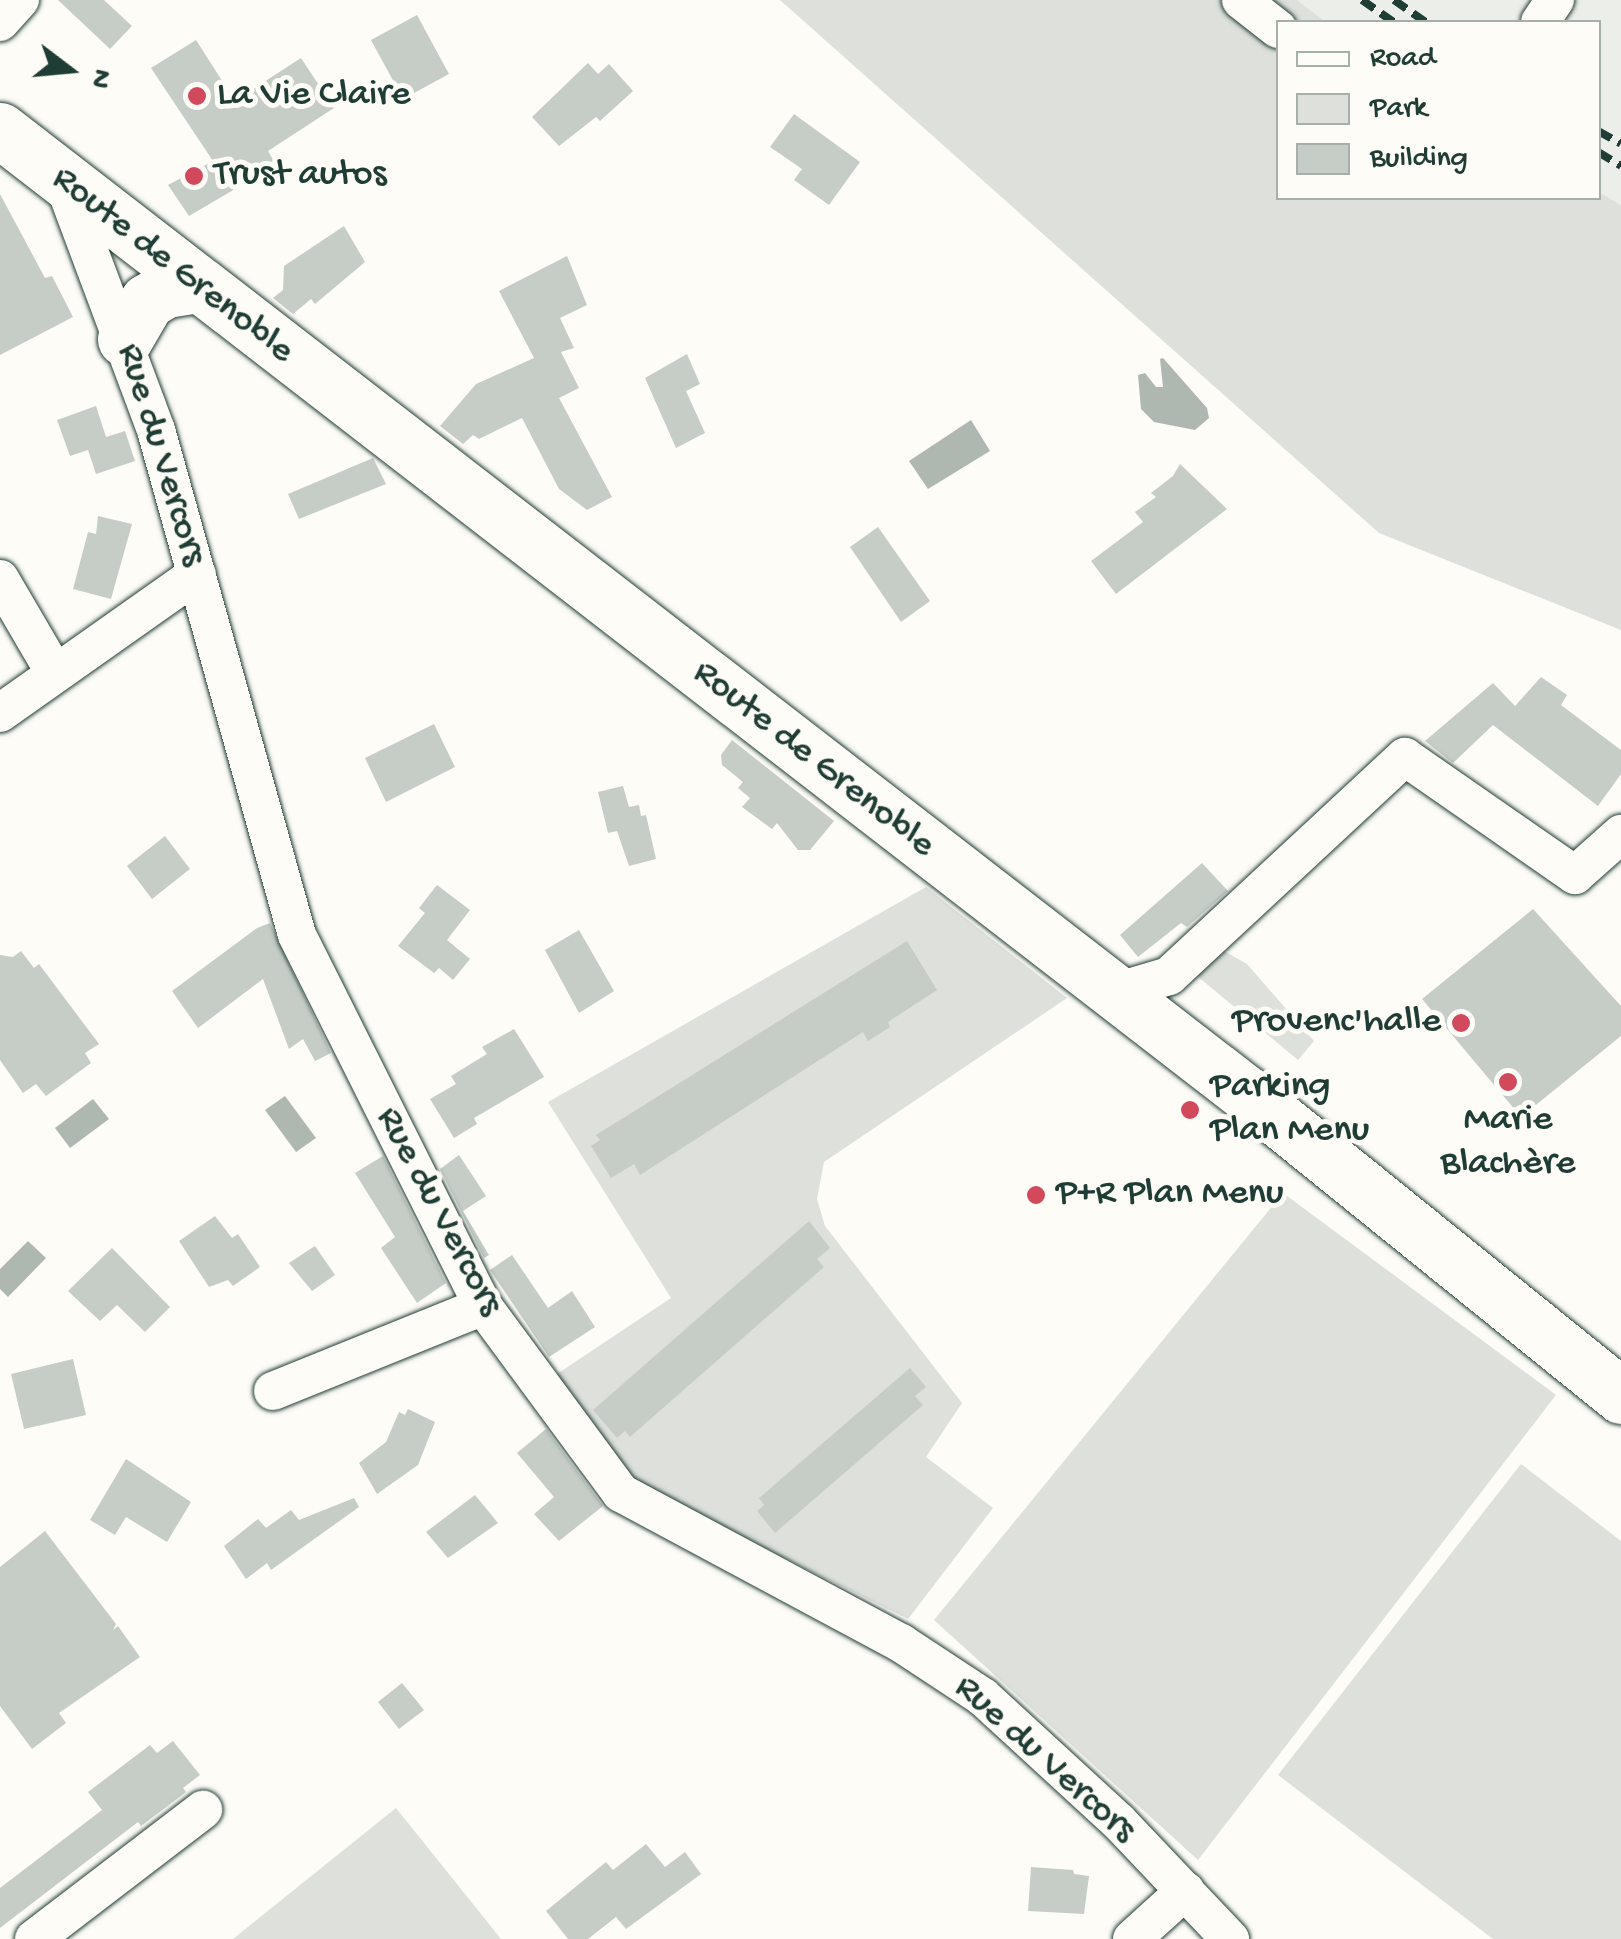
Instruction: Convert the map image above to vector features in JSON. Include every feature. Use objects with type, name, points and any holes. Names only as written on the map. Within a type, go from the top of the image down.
[{"type":"main road","name":"Route de Grenoble","points":[[0,130],[64,184],[1115,992],[1621,1396]]},
{"type":"main road","points":[[121,331],[144,245]]},
{"type":"main road","points":[[121,331],[147,301],[166,290],[196,284]]},
{"type":"street","points":[[0,22],[20,0]]},
{"type":"street","points":[[1241,0],[1276,27]]},
{"type":"street","name":"Rue du Vercors","points":[[64,184],[121,331],[197,574],[298,935],[483,1306],[621,1493],[901,1642],[983,1698],[1118,1821],[1230,1939]]},
{"type":"street","points":[[0,713],[197,574]]},
{"type":"street","points":[[0,579],[54,674]]},
{"type":"street","points":[[1115,992],[1169,976],[1405,757],[1575,875],[1621,834]]},
{"type":"street","points":[[274,1391],[483,1306]]},
{"type":"street","points":[[34,1939],[204,1810]]},
{"type":"street","points":[[1132,1939],[1185,1892]]},
{"type":"shaded area","points":[[1297,0],[1621,0],[1621,205],[1601,193],[1601,20],[1323,20]]},
{"type":"shaded area","points":[[1163,358],[1207,408],[1209,418],[1195,430],[1154,422],[1141,409],[1138,375],[1145,373],[1156,387],[1163,387]]},
{"type":"shaded area","points":[[971,420],[990,451],[928,489],[909,461]]},
{"type":"shaded area","points":[[285,1096],[316,1138],[296,1152],[265,1110]]},
{"type":"shaded area","points":[[93,1099],[109,1119],[70,1148],[55,1128]]},
{"type":"shaded area","points":[[28,1241],[46,1258],[8,1297],[0,1289],[0,1269]]},
{"type":"green space","points":[[780,0],[1297,0],[1323,20],[1276,20],[1276,200],[1601,200],[1601,193],[1621,205],[1621,630],[1379,533]]},
{"type":"green space","points":[[926,887],[1067,998],[824,1162],[817,1199],[825,1226],[962,1403],[926,1457],[993,1508],[908,1619],[646,1490],[618,1467],[551,1378],[671,1298],[548,1102]]},
{"type":"green space","points":[[1208,942],[1247,964],[1314,1041],[1298,1060],[1184,965]]},
{"type":"green space","points":[[1283,1193],[1556,1395],[1198,1860],[934,1620]]},
{"type":"green space","points":[[1521,1464],[1621,1541],[1621,1939],[1493,1939],[1278,1775]]},
{"type":"green space","points":[[396,1808],[501,1939],[233,1939]]},
{"type":"building","points":[[58,0],[104,0],[132,26],[110,49]]},
{"type":"building","points":[[417,15],[449,74],[403,99],[371,40]]},
{"type":"building","points":[[196,40],[235,101],[301,58],[334,108],[268,151],[276,165],[189,216],[168,185],[213,161],[151,68]]},
{"type":"building","points":[[588,63],[598,74],[609,64],[633,91],[600,121],[596,117],[559,146],[532,117]]},
{"type":"building","points":[[794,114],[860,162],[829,205],[794,180],[802,169],[770,147]]},
{"type":"building","points":[[0,194],[45,278],[52,276],[73,317],[0,355]]},
{"type":"building","points":[[344,226],[365,262],[315,304],[311,299],[293,314],[273,298],[283,290],[284,266]]},
{"type":"building","points":[[567,256],[587,305],[560,318],[574,348],[561,352],[579,388],[559,398],[612,497],[587,510],[559,489],[522,418],[479,439],[473,435],[463,444],[440,426],[476,384],[534,358],[499,291]]},
{"type":"building","points":[[687,354],[700,384],[686,391],[705,433],[676,448],[645,378]]},
{"type":"building","points":[[96,406],[106,437],[125,431],[135,461],[96,474],[88,450],[70,456],[57,420]]},
{"type":"building","points":[[373,458],[386,484],[299,519],[288,494]]},
{"type":"building","points":[[1180,464],[1227,509],[1116,594],[1091,561],[1143,522],[1135,512],[1156,497],[1151,493],[1173,476]]},
{"type":"building","points":[[98,516],[132,524],[111,599],[73,589],[88,532],[96,534]]},
{"type":"building","points":[[878,527],[930,601],[901,622],[850,547]]},
{"type":"building","points":[[1541,677],[1567,695],[1561,705],[1621,750],[1621,774],[1598,806],[1493,725],[1453,763],[1425,741],[1493,683],[1515,706]]},
{"type":"building","points":[[434,724],[455,767],[386,802],[365,758]]},
{"type":"building","points":[[732,740],[834,821],[810,850],[798,850],[777,823],[772,829],[742,807],[750,798],[738,788],[743,782],[722,765],[721,755]]},
{"type":"building","points":[[623,786],[629,807],[639,805],[641,816],[646,815],[656,859],[629,866],[617,831],[608,833],[598,792]]},
{"type":"building","points":[[165,836],[190,869],[152,899],[127,866]]},
{"type":"building","points":[[1202,863],[1228,891],[1187,927],[1181,923],[1138,957],[1120,935]]},
{"type":"building","points":[[437,885],[470,910],[447,940],[470,959],[453,980],[439,968],[434,973],[398,946],[425,913],[419,908]]},
{"type":"building","points":[[1533,909],[1621,1006],[1621,1036],[1521,1117],[1422,999]]},
{"type":"building","points":[[270,923],[331,1053],[315,1061],[303,1039],[289,1049],[263,979],[198,1028],[172,991],[257,928]]},
{"type":"building","points":[[579,930],[614,991],[579,1013],[545,950]]},
{"type":"building","points":[[907,941],[937,990],[888,1022],[890,1027],[868,1041],[863,1032],[640,1175],[634,1164],[611,1178],[591,1146],[600,1140],[596,1135]]},
{"type":"building","points":[[21,951],[34,968],[39,964],[99,1044],[85,1053],[91,1063],[46,1096],[36,1084],[23,1093],[0,1060],[0,955],[13,957]]},
{"type":"building","points":[[514,1029],[544,1077],[474,1118],[477,1124],[454,1138],[430,1099],[456,1084],[451,1076],[487,1054],[482,1047]]},
{"type":"building","points":[[459,1155],[486,1196],[463,1211],[489,1255],[484,1258],[440,1169]]},
{"type":"building","points":[[383,1156],[446,1283],[417,1303],[381,1248],[395,1237],[355,1173]]},
{"type":"building","points":[[215,1216],[232,1238],[238,1234],[260,1267],[233,1286],[228,1280],[209,1287],[179,1241]]},
{"type":"building","points":[[809,1221],[830,1248],[817,1259],[824,1267],[630,1437],[625,1431],[617,1438],[593,1410]]},
{"type":"building","points":[[315,1246],[335,1275],[312,1291],[289,1263]]},
{"type":"building","points":[[112,1248],[170,1307],[145,1332],[117,1305],[100,1321],[68,1291]]},
{"type":"building","points":[[512,1255],[548,1308],[572,1291],[595,1327],[549,1357],[490,1270]]},
{"type":"building","points":[[73,1359],[86,1415],[24,1429],[11,1374]]},
{"type":"building","points":[[910,1368],[926,1387],[915,1396],[923,1405],[775,1533],[757,1511],[764,1505],[759,1498]]},
{"type":"building","points":[[408,1409],[435,1422],[418,1465],[377,1494],[359,1463],[386,1442],[399,1412],[405,1415]]},
{"type":"building","points":[[546,1429],[603,1506],[559,1541],[534,1514],[554,1497],[517,1453]]},
{"type":"building","points":[[126,1459],[191,1502],[167,1542],[126,1517],[115,1535],[90,1520]]},
{"type":"building","points":[[475,1495],[498,1523],[448,1558],[426,1532]]},
{"type":"building","points":[[354,1498],[359,1507],[271,1570],[267,1563],[246,1579],[224,1546],[258,1519],[266,1528],[291,1510],[299,1520]]},
{"type":"building","points":[[45,1531],[116,1624],[113,1630],[118,1626],[140,1657],[59,1713],[66,1723],[32,1749],[0,1706],[0,1567]]},
{"type":"building","points":[[402,1683],[424,1710],[399,1729],[378,1702]]},
{"type":"building","points":[[173,1741],[200,1775],[183,1788],[186,1792],[141,1826],[138,1822],[0,1928],[0,1888],[102,1810],[88,1792],[150,1745],[157,1753]]},
{"type":"building","points":[[646,1844],[665,1867],[685,1852],[701,1874],[626,1929],[616,1917],[588,1939],[568,1939],[546,1911],[606,1862],[613,1870]]},
{"type":"building","points":[[1031,1867],[1073,1870],[1074,1874],[1089,1876],[1084,1914],[1028,1911]]},
{"type":"railway","points":[[1362,0],[1391,20]]},
{"type":"railway","points":[[1394,0],[1423,20]]},
{"type":"railway","points":[[1601,133],[1621,144]]},
{"type":"railway","points":[[1601,154],[1621,166]]},
{"type":"place","name":"La Vie Claire","points":[[197,96]]},
{"type":"place","name":"Trust autos","points":[[194,176]]},
{"type":"place","name":"Provenc'halle","points":[[1461,1023]]},
{"type":"place","name":"Marie Blachère","points":[[1508,1082]]},
{"type":"place","name":"Parking Plan Menu","points":[[1190,1110]]},
{"type":"place","name":"P+R Plan Menu","points":[[1036,1195]]}]
